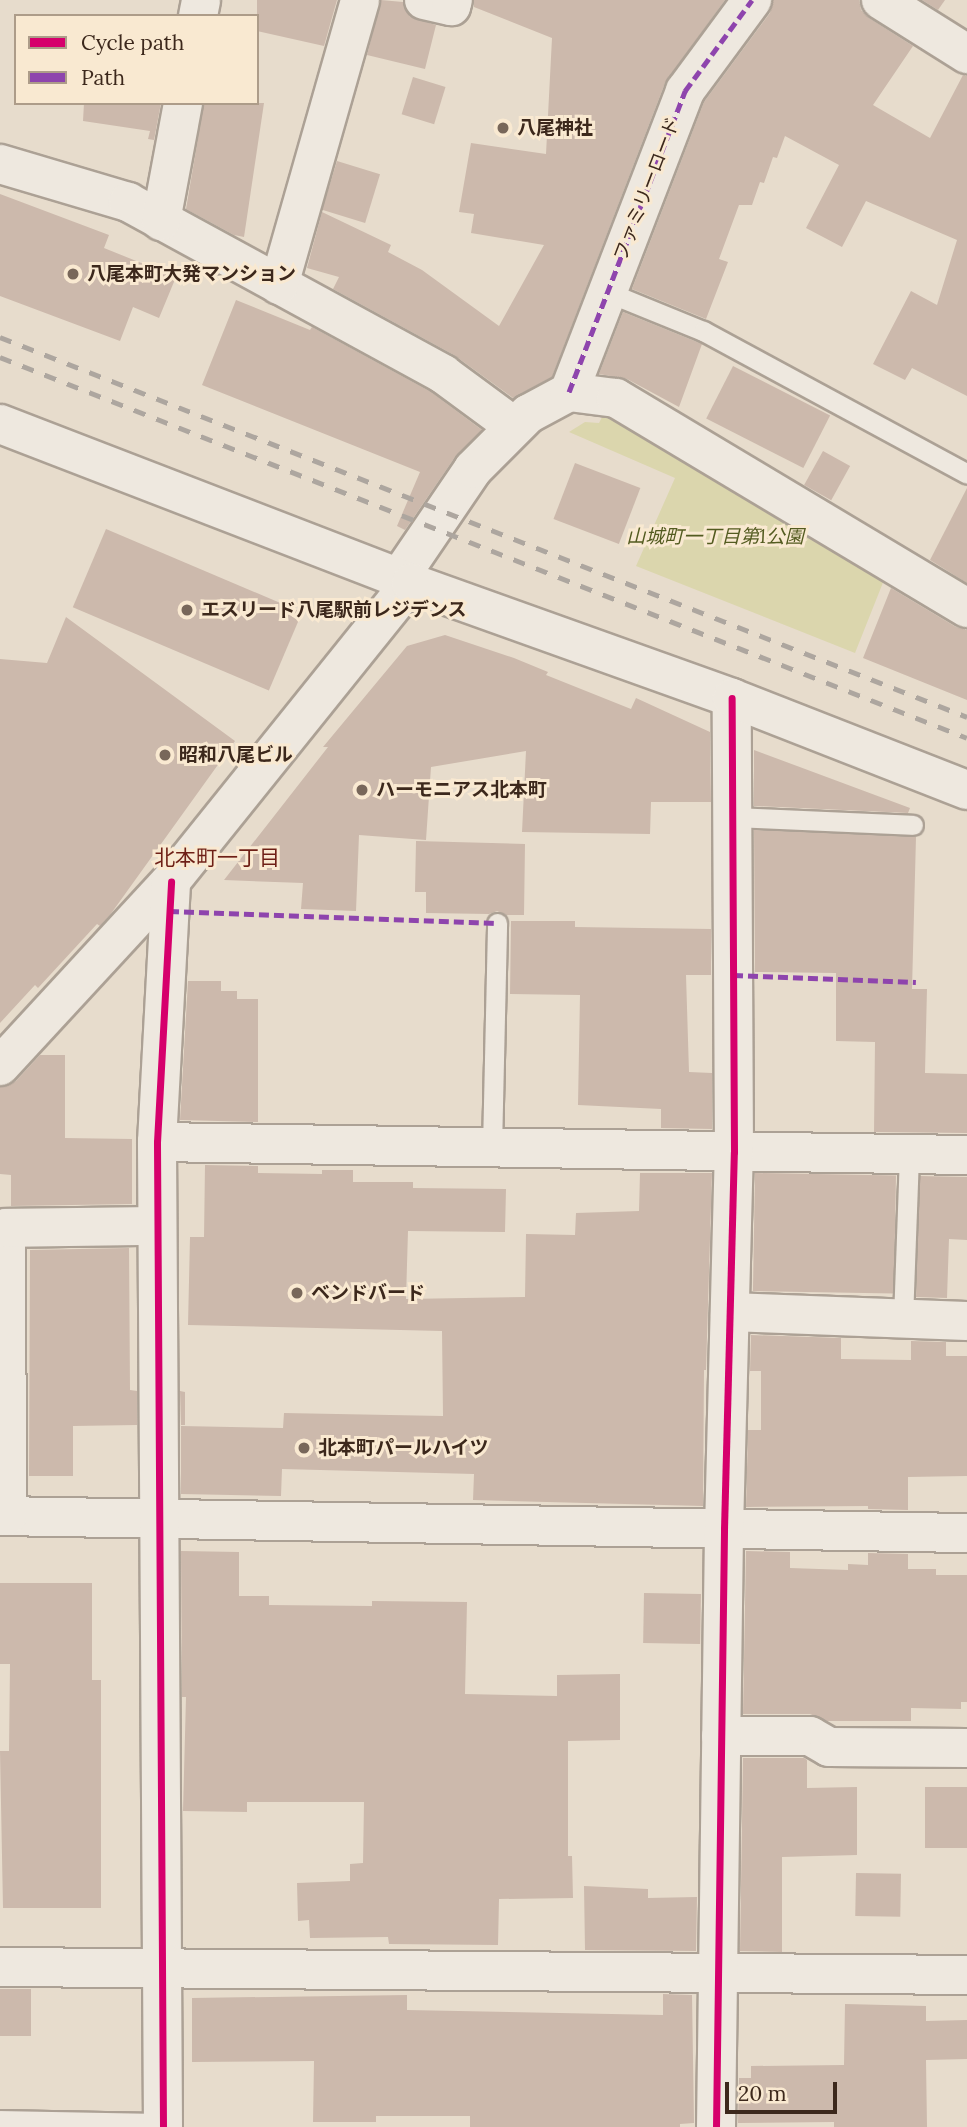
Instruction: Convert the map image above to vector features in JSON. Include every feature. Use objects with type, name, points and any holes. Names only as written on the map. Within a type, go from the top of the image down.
[{"type":"street","points":[[279,285],[360,0]]},
{"type":"street","points":[[424,0],[451,6],[453,0]]},
{"type":"street","name":"ファミリーロード","points":[[569,392],[685,91],[752,0]]},
{"type":"street","points":[[881,0],[967,54]]},
{"type":"street","points":[[161,220],[183,105]]},
{"type":"street","points":[[0,164],[128,202],[443,374],[514,428]]},
{"type":"street","points":[[0,1066],[171,881],[405,581],[473,469],[528,414],[569,392],[615,398],[967,608]]},
{"type":"street","points":[[0,424],[405,581],[732,698],[967,790]]},
{"type":"street","points":[[716,2127],[724,1529],[734,1152],[732,698]]},
{"type":"street","points":[[163,2125],[157,1517],[157,1142],[171,881]]},
{"type":"street","points":[[157,1142],[967,1155]]},
{"type":"street","points":[[157,1226],[6,1228],[4,1516],[967,1533]]},
{"type":"street","points":[[730,1312],[967,1321]]},
{"type":"street","points":[[721,1735],[810,1737],[829,1747],[967,1748]]},
{"type":"street","points":[[0,1967],[967,1975]]},
{"type":"lane","points":[[607,292],[704,331],[967,474]]},
{"type":"lane","points":[[732,817],[913,825]]},
{"type":"lane","points":[[492,1148],[497,923]]},
{"type":"lane","points":[[902,1319],[909,1154]]},
{"type":"lane","points":[[0,2120],[163,2125]]},
{"type":"green space","name":"山城町一丁目第1公園","points":[[604,413],[886,575],[855,653],[636,566],[675,478],[569,432],[585,422],[599,423]]},
{"type":"building","points":[[257,0],[337,0],[324,46],[259,31]]},
{"type":"building","points":[[381,0],[403,2],[410,17],[436,25],[425,69],[367,55]]},
{"type":"building","points":[[474,0],[725,0],[665,83],[552,377],[513,398],[454,355],[333,289],[339,277],[307,268],[322,212],[391,245],[388,252],[422,270],[499,326],[544,245],[471,233],[474,214],[459,212],[471,143],[546,154],[552,38],[474,7]]},
{"type":"building","points":[[773,0],[859,0],[861,10],[869,18],[913,46],[873,105],[930,138],[963,75],[967,76],[967,396],[912,368],[905,380],[873,364],[911,291],[937,305],[957,240],[866,201],[842,247],[806,228],[839,165],[785,136],[777,158],[773,157],[764,183],[760,182],[752,205],[739,205],[719,259],[728,262],[706,319],[632,289],[704,102],[770,13]]},
{"type":"building","points":[[922,0],[945,0],[938,10]]},
{"type":"building","points":[[413,77],[446,87],[434,124],[402,114]]},
{"type":"building","points":[[264,103],[244,237],[234,235],[186,209],[204,105]]},
{"type":"building","points":[[84,105],[161,105],[154,140],[148,139],[150,131],[83,121]]},
{"type":"building","points":[[337,161],[380,174],[365,223],[322,210]]},
{"type":"building","name":"八尾本町大発マンション","points":[[0,194],[109,235],[104,248],[176,277],[159,318],[133,307],[120,341],[0,296]]},
{"type":"building","points":[[236,300],[310,330],[312,327],[431,392],[482,430],[455,457],[405,530],[397,526],[420,472],[202,385]]},
{"type":"building","points":[[623,312],[702,344],[679,407],[627,379],[599,374]]},
{"type":"building","points":[[733,366],[830,415],[803,468],[706,419]]},
{"type":"building","points":[[823,451],[850,466],[831,500],[804,485]]},
{"type":"building","points":[[575,463],[640,488],[619,544],[553,519]]},
{"type":"building","points":[[967,488],[967,583],[930,560]]},
{"type":"building","name":"エスリード八尾駅前レジデンス","points":[[106,529],[302,612],[269,690],[73,607]]},
{"type":"building","points":[[891,588],[956,627],[967,630],[967,700],[863,658]]},
{"type":"building","points":[[66,617],[235,741],[110,915],[100,926],[97,924],[38,988],[35,985],[0,1023],[0,659],[47,663]]},
{"type":"building","points":[[445,635],[514,658],[548,672],[546,675],[631,709],[636,698],[710,732],[711,802],[651,802],[650,834],[522,832],[526,751],[431,767],[426,840],[359,835],[356,911],[301,909],[303,883],[224,880],[328,747],[323,747],[407,646]]},
{"type":"building","points":[[754,750],[910,808],[908,813],[754,806]]},
{"type":"building","points":[[754,830],[916,837],[912,989],[927,989],[925,1073],[967,1074],[967,1133],[874,1132],[875,1042],[836,1041],[836,973],[755,972]]},
{"type":"building","points":[[416,841],[525,844],[524,915],[506,915],[497,911],[489,914],[426,913],[426,892],[415,892]]},
{"type":"building","points":[[511,921],[575,921],[575,927],[711,929],[711,975],[686,975],[689,1072],[712,1073],[712,1129],[661,1128],[661,1109],[578,1105],[580,995],[510,994]]},
{"type":"building","points":[[188,981],[221,981],[221,991],[237,991],[237,999],[258,999],[258,1122],[180,1120]]},
{"type":"building","points":[[40,1055],[65,1055],[65,1138],[132,1139],[132,1204],[11,1206],[11,1175],[0,1174],[0,1087],[16,1081]]},
{"type":"building","points":[[205,1165],[258,1166],[258,1173],[322,1174],[322,1170],[353,1170],[353,1182],[413,1182],[413,1188],[506,1189],[505,1232],[408,1231],[406,1299],[525,1297],[526,1234],[575,1235],[576,1213],[639,1211],[640,1173],[712,1173],[704,1370],[703,1506],[473,1500],[474,1474],[282,1469],[281,1496],[181,1494],[181,1426],[283,1428],[284,1413],[443,1416],[442,1331],[188,1325],[190,1237],[204,1237]]},
{"type":"building","points":[[755,1173],[896,1175],[894,1293],[753,1291]]},
{"type":"building","points":[[920,1176],[967,1177],[967,1240],[949,1239],[947,1298],[916,1297]]},
{"type":"building","points":[[129,1248],[130,1390],[137,1391],[137,1425],[73,1426],[73,1476],[29,1476],[30,1250]]},
{"type":"building","points":[[751,1335],[841,1338],[841,1359],[911,1360],[911,1341],[946,1342],[946,1356],[967,1356],[967,1476],[908,1477],[908,1510],[868,1509],[868,1506],[746,1507],[748,1430],[761,1430],[761,1371],[750,1371]]},
{"type":"building","points":[[180,1391],[185,1392],[185,1425],[181,1425]]},
{"type":"building","points":[[181,1551],[239,1552],[239,1596],[269,1596],[269,1605],[372,1606],[372,1601],[467,1602],[465,1694],[557,1696],[557,1675],[620,1674],[620,1740],[568,1741],[568,1856],[572,1856],[573,1898],[499,1899],[498,1945],[389,1944],[388,1937],[310,1938],[309,1920],[298,1921],[297,1883],[350,1881],[350,1864],[363,1863],[364,1802],[247,1802],[247,1812],[183,1811],[186,1697],[182,1697]]},
{"type":"building","points":[[746,1551],[790,1552],[790,1568],[848,1570],[848,1564],[868,1565],[868,1553],[908,1554],[908,1569],[936,1569],[936,1575],[967,1575],[967,1702],[961,1702],[961,1709],[911,1708],[911,1721],[827,1721],[810,1714],[743,1714]]},
{"type":"building","points":[[0,1583],[92,1583],[92,1680],[101,1680],[101,1908],[3,1908],[0,1751],[9,1751],[10,1664],[0,1664]]},
{"type":"building","points":[[644,1593],[701,1594],[700,1644],[643,1643]]},
{"type":"building","points":[[743,1758],[804,1758],[807,1760],[807,1788],[857,1787],[857,1855],[782,1857],[782,1952],[740,1951]]},
{"type":"building","points":[[925,1787],[967,1787],[967,1848],[925,1848]]},
{"type":"building","points":[[856,1873],[901,1874],[900,1917],[855,1916]]},
{"type":"building","points":[[584,1886],[648,1889],[648,1898],[697,1897],[696,1951],[585,1950]]},
{"type":"building","points":[[0,1989],[31,1989],[31,2036],[0,2036]]},
{"type":"building","points":[[663,1994],[692,1995],[694,2123],[680,2124],[680,2127],[470,2127],[470,2116],[376,2116],[376,2122],[313,2122],[314,2061],[192,2062],[192,1998],[407,1995],[407,2010],[663,2015]]},
{"type":"building","points":[[845,2004],[926,2006],[926,2021],[967,2020],[967,2059],[926,2060],[927,2127],[834,2127],[834,2122],[738,2123],[739,2078],[751,2078],[751,2066],[844,2065]]},
{"type":"railway","points":[[0,337],[967,717]]},
{"type":"railway","points":[[0,357],[967,738]]},
{"type":"marked path","points":[[569,392],[685,91],[752,0]]},
{"type":"marked path","points":[[169,911],[497,923]]},
{"type":"marked path","points":[[733,975],[916,982]]},
{"type":"cycle path","points":[[716,2127],[724,1529],[734,1152],[732,698]]},
{"type":"cycle path","points":[[163,2127],[157,1142],[171,881]]},
{"type":"place","name":"八尾神社","points":[[503,128]]},
{"type":"place","name":"八尾本町大発マンション","points":[[73,274]]},
{"type":"place","name":"エスリード八尾駅前レジデンス","points":[[187,610]]},
{"type":"place","name":"昭和八尾ビル","points":[[165,755]]},
{"type":"place","name":"ハーモニアス北本町","points":[[362,790]]},
{"type":"place","name":"ベンドバード","points":[[297,1293]]},
{"type":"place","name":"北本町パールハイツ","points":[[304,1448]]},
{"type":"district","name":"北本町一丁目","points":[[217,858]]}]
